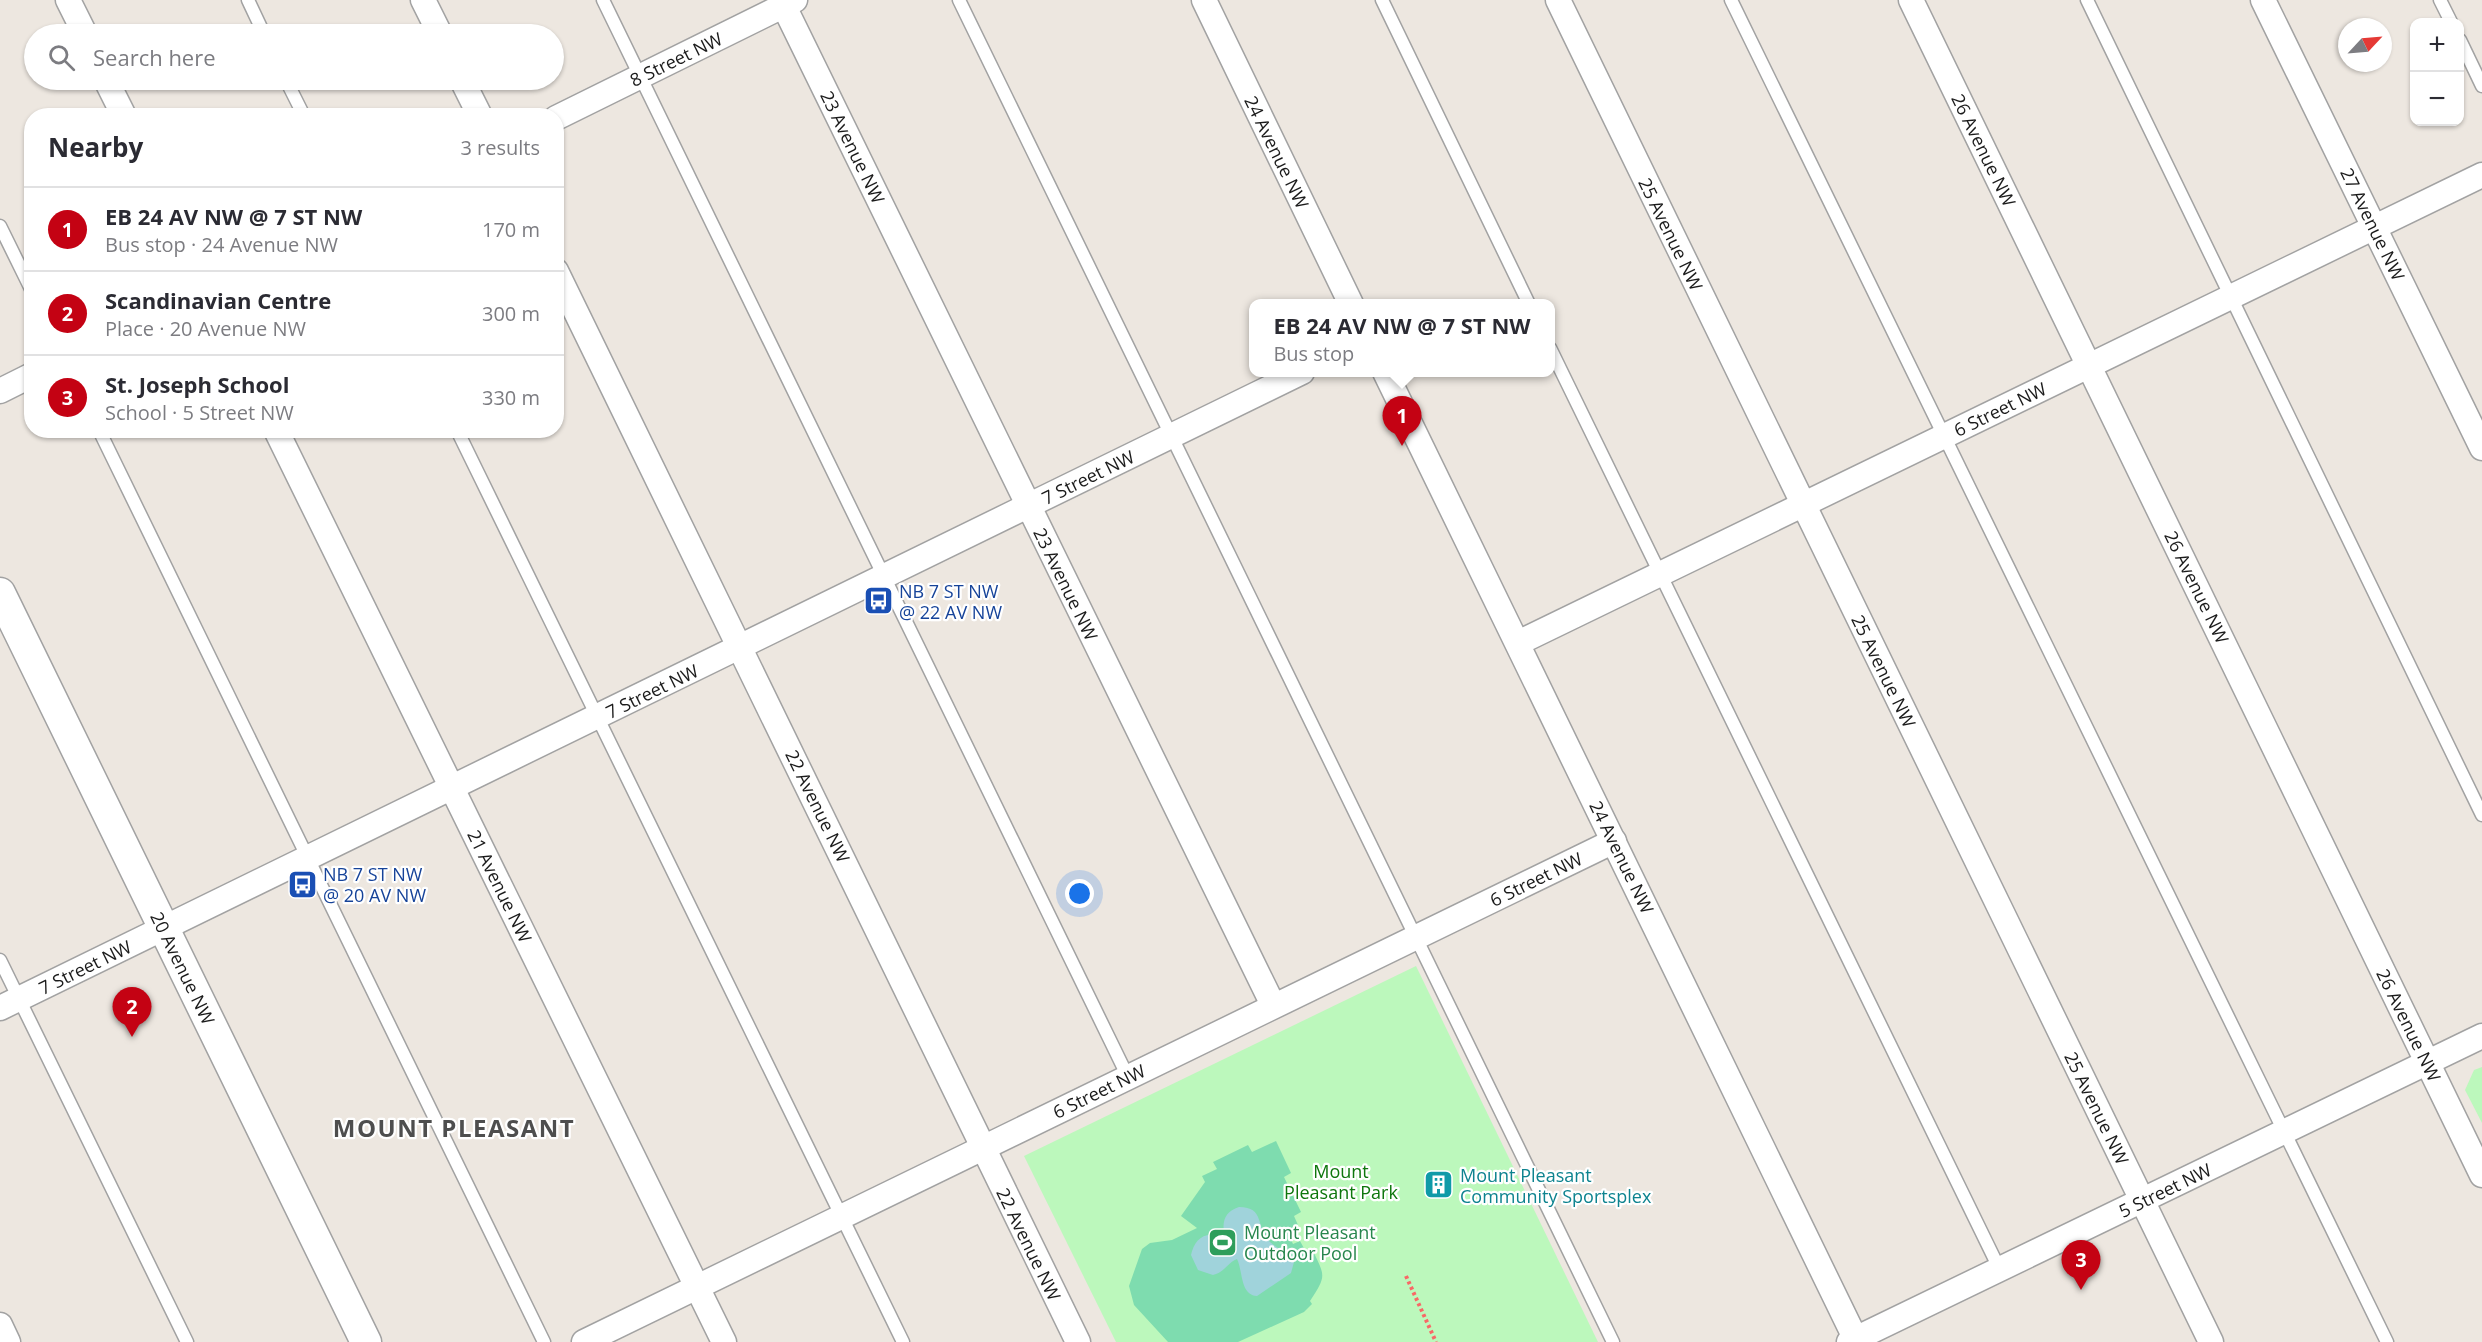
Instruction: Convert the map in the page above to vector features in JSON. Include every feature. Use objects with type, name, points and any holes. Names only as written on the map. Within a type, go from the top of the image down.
[{"type":"street","points":[[68,0],[80,24]]},
{"type":"street","points":[[423,0],[435,24]]},
{"type":"street","name":"24 Avenue NW","points":[[1204,0],[1349,299]]},
{"type":"street","name":"25 Avenue NW","points":[[1558,0],[2211,1342]]},
{"type":"street","name":"26 Avenue NW","points":[[1911,0],[2482,1175]]},
{"type":"street","name":"27 Avenue NW","points":[[2263,0],[2482,448]]},
{"type":"street","name":"8 Street NW","points":[[564,114],[786,2]]},
{"type":"street","name":"23 Avenue NW","points":[[786,2],[1028,506],[1273,1005]]},
{"type":"street","points":[[111,90],[120,108]]},
{"type":"street","points":[[467,90],[476,108]]},
{"type":"street","name":"6 Street NW","points":[[1518,643],[2482,175]]},
{"type":"street","name":"22 Avenue NW","points":[[564,287],[1078,1342]]},
{"type":"street","name":"7 Street NW","points":[[10,1004],[1292,377]]},
{"type":"street","name":"24 Avenue NW","points":[[1387,377],[1854,1341]]},
{"type":"street","points":[[0,391],[24,379]]},
{"type":"street","name":"21 Avenue NW","points":[[280,438],[723,1342]]},
{"type":"street","name":"20 Avenue NW","points":[[0,593],[366,1342]]},
{"type":"street","name":"6 Street NW","points":[[584,1342],[1614,841]]},
{"type":"street","name":"5 Street NW","points":[[1854,1341],[2482,1036]]},
{"type":"street","points":[[0,1325],[8,1342]]},
{"type":"lane","points":[[248,0],[259,24]]},
{"type":"lane","points":[[603,0],[1128,1077]]},
{"type":"lane","points":[[959,0],[1613,1342]]},
{"type":"lane","points":[[1382,0],[1527,299]]},
{"type":"lane","points":[[1731,0],[2387,1342]]},
{"type":"lane","points":[[2087,0],[2482,815]]},
{"type":"lane","points":[[2439,0],[2449,18]]},
{"type":"lane","points":[[2464,48],[2482,86]]},
{"type":"lane","points":[[291,90],[300,108]]},
{"type":"lane","points":[[0,226],[24,275]]},
{"type":"lane","points":[[1555,356],[2000,1270]]},
{"type":"lane","points":[[103,438],[544,1342]]},
{"type":"lane","points":[[461,438],[903,1342]]},
{"type":"lane","points":[[0,960],[10,1004],[187,1342]]},
{"type":"path","points":[[1406,1276],[1436,1342]]},
{"type":"green space","name":"Mount Pleasant Park","points":[[1416,966],[1598,1342],[1116,1342],[1024,1156]]},
{"type":"green space","points":[[2482,1067],[2482,1123],[2465,1090],[2474,1070]]},
{"type":"green space","name":"Mount Pleasant Outdoor Pool","points":[[1276,1141],[1291,1173],[1284,1177],[1301,1212],[1294,1216],[1298,1225],[1287,1231],[1293,1244],[1300,1241],[1306,1252],[1312,1249],[1322,1270],[1322,1280],[1310,1301],[1312,1304],[1304,1312],[1238,1342],[1168,1342],[1134,1305],[1129,1286],[1142,1249],[1150,1243],[1172,1240],[1197,1228],[1181,1216],[1205,1182],[1202,1176],[1217,1169],[1213,1162],[1248,1145],[1252,1152]]},
{"type":"water","points":[[1239,1207],[1253,1210],[1259,1219],[1264,1235],[1294,1262],[1291,1273],[1257,1296],[1252,1295],[1245,1287],[1237,1259],[1213,1275],[1198,1270],[1191,1255],[1194,1245],[1200,1238],[1208,1235],[1219,1236],[1224,1233],[1226,1217]]},
{"type":"place","name":"EB 24 AV NW @ 7 ST NW","points":[[1402,446]]},
{"type":"place","name":"NB 7 ST NW @ 22 AV NW","points":[[878,601]]},
{"type":"place","name":"NB 7 ST NW @ 20 AV NW","points":[[302,884]]},
{"type":"place","name":"Scandinavian Centre","points":[[132,1037]]},
{"type":"place","name":"Mount Pleasant Community Sportsplex","points":[[1439,1185]]},
{"type":"place","name":"Mount Pleasant Outdoor Pool","points":[[1223,1242]]},
{"type":"place","name":"St. Joseph School","points":[[2081,1290]]},
{"type":"district","name":"MOUNT PLEASANT","points":[[454,1127]]}]
